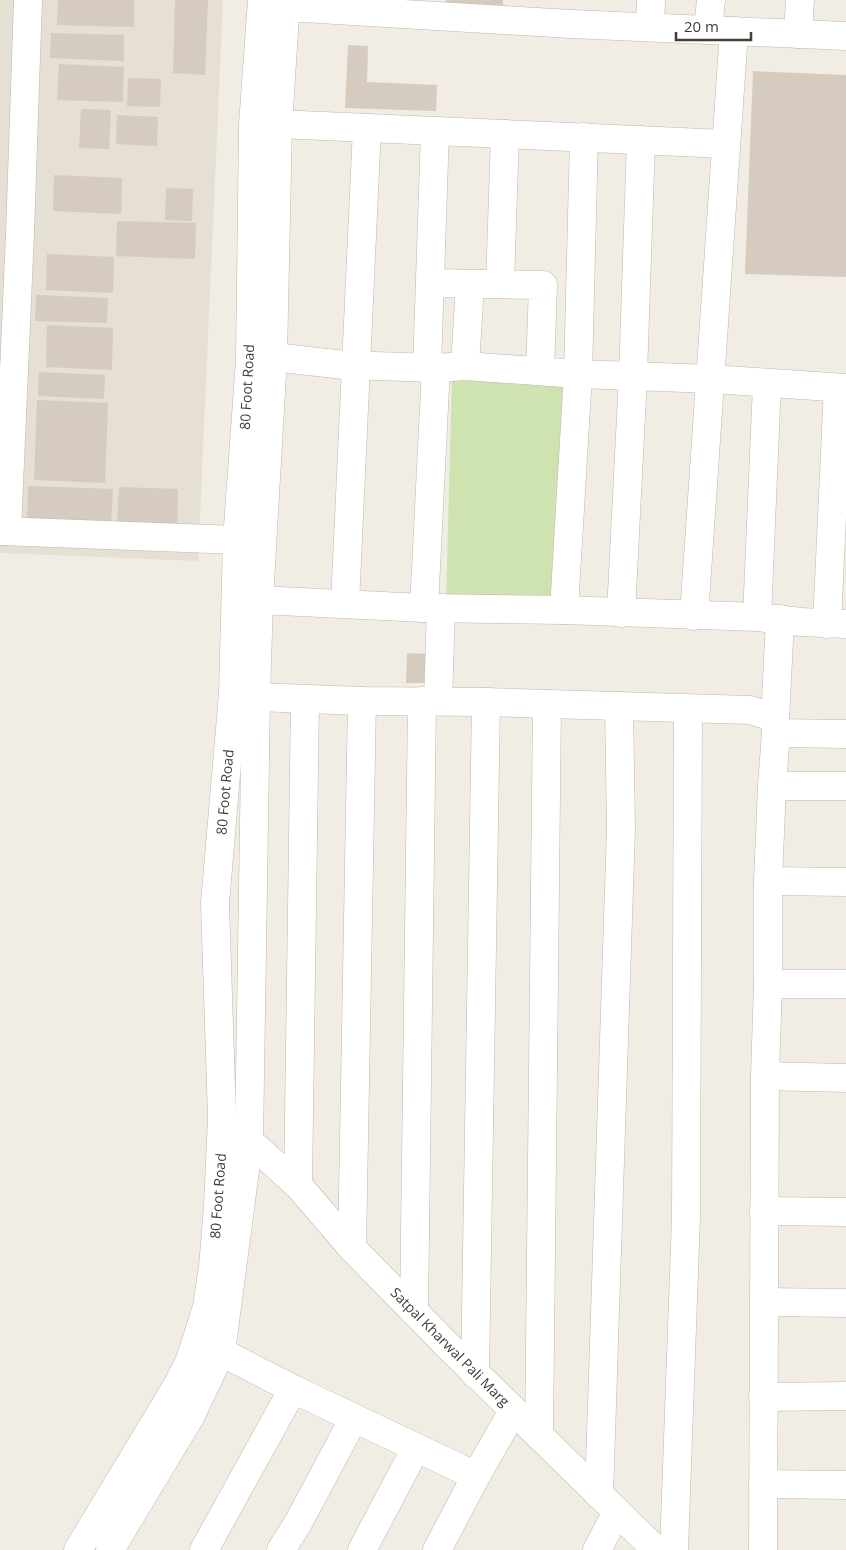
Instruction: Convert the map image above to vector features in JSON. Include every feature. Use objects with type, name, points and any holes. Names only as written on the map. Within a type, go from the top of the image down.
[{"type":"street","points":[[28,0],[20,233],[4,531],[237,540]]},
{"type":"street","points":[[650,28],[651,0]]},
{"type":"street","points":[[694,616],[726,144],[721,31],[711,0]]},
{"type":"street","points":[[798,34],[800,0]]},
{"type":"street","points":[[278,2],[572,12],[650,28],[846,36]]},
{"type":"street","name":"80 Foot Road","points":[[78,1550],[177,1386],[190,1360],[207,1307],[213,1267],[222,1117],[215,903],[233,694],[237,540],[265,124],[278,2]]},
{"type":"street","points":[[265,124],[726,144]]},
{"type":"street","name":"80 Foot Road","points":[[110,1550],[190,1417],[221,1352],[249,1140],[259,600],[274,357],[265,124]]},
{"type":"street","points":[[345,604],[368,128]]},
{"type":"street","points":[[414,1311],[432,608],[430,283],[435,131]]},
{"type":"street","points":[[500,284],[506,134]]},
{"type":"street","points":[[564,610],[578,374],[584,137]]},
{"type":"street","points":[[622,613],[641,140]]},
{"type":"street","points":[[430,283],[580,286]]},
{"type":"street","points":[[465,366],[470,284]]},
{"type":"street","points":[[540,371],[543,285]]},
{"type":"street","points":[[259,600],[432,608],[564,610],[769,618],[836,624],[842,388],[465,366],[431,368],[357,365],[274,357]]},
{"type":"street","points":[[763,1550],[765,1076],[768,984],[768,881],[776,726],[769,618],[767,384]]},
{"type":"street","points":[[256,697],[305,700],[486,702],[750,710],[766,714],[776,726],[846,734]]},
{"type":"street","points":[[298,1185],[305,700]]},
{"type":"street","points":[[352,1248],[362,701]]},
{"type":"street","points":[[475,1374],[486,702]]},
{"type":"street","points":[[538,1436],[547,704]]},
{"type":"street","points":[[597,1550],[608,1503],[621,828],[618,706]]},
{"type":"street","points":[[674,1550],[686,1217],[688,709]]},
{"type":"street","points":[[772,786],[846,786]]},
{"type":"street","points":[[768,881],[846,882]]},
{"type":"street","points":[[768,984],[846,984]]},
{"type":"street","points":[[765,1076],[846,1078]]},
{"type":"street","name":"Satpal Kharwal Pali Marg","points":[[222,1117],[298,1185],[352,1248],[475,1374],[656,1550]]},
{"type":"street","points":[[764,1211],[846,1212]]},
{"type":"street","points":[[764,1302],[846,1303]]},
{"type":"street","points":[[221,1352],[293,1389],[476,1476]]},
{"type":"street","points":[[204,1550],[293,1389]]},
{"type":"street","points":[[763,1397],[846,1396]]},
{"type":"street","points":[[437,1550],[513,1411]]},
{"type":"street","points":[[281,1550],[298,1523],[354,1418]]},
{"type":"street","points":[[362,1550],[416,1448]]},
{"type":"street","points":[[763,1484],[846,1485]]},
{"type":"shaded area","points":[[0,0],[223,0],[198,561],[0,553]]},
{"type":"green space","points":[[452,375],[566,380],[555,609],[446,604]]},
{"type":"building","points":[[58,0],[134,0],[134,27],[57,25]]},
{"type":"building","points":[[175,0],[208,0],[205,75],[173,73]]},
{"type":"building","points":[[446,0],[503,0],[503,9],[445,7]]},
{"type":"building","points":[[51,33],[124,35],[124,61],[50,58]]},
{"type":"building","points":[[348,45],[368,46],[367,82],[437,85],[436,111],[345,108]]},
{"type":"building","points":[[59,64],[124,67],[123,102],[57,100]]},
{"type":"building","points":[[753,71],[846,75],[846,277],[745,274]]},
{"type":"building","points":[[128,78],[161,79],[160,107],[127,106]]},
{"type":"building","points":[[81,109],[111,110],[109,149],[79,148]]},
{"type":"building","points":[[117,115],[158,117],[157,146],[116,144]]},
{"type":"building","points":[[54,175],[122,178],[121,214],[53,211]]},
{"type":"building","points":[[166,188],[193,189],[192,221],[165,220]]},
{"type":"building","points":[[117,221],[196,223],[195,259],[116,256]]},
{"type":"building","points":[[47,254],[114,257],[113,293],[46,290]]},
{"type":"building","points":[[36,295],[108,298],[107,323],[35,321]]},
{"type":"building","points":[[47,325],[113,328],[112,370],[46,367]]},
{"type":"building","points":[[39,372],[105,375],[104,399],[38,396]]},
{"type":"building","points":[[37,400],[108,403],[105,483],[34,480]]},
{"type":"building","points":[[28,486],[113,489],[111,526],[27,523]]},
{"type":"building","points":[[119,487],[178,489],[177,527],[117,524]]},
{"type":"building","points":[[407,653],[431,654],[430,683],[406,683]]}]
